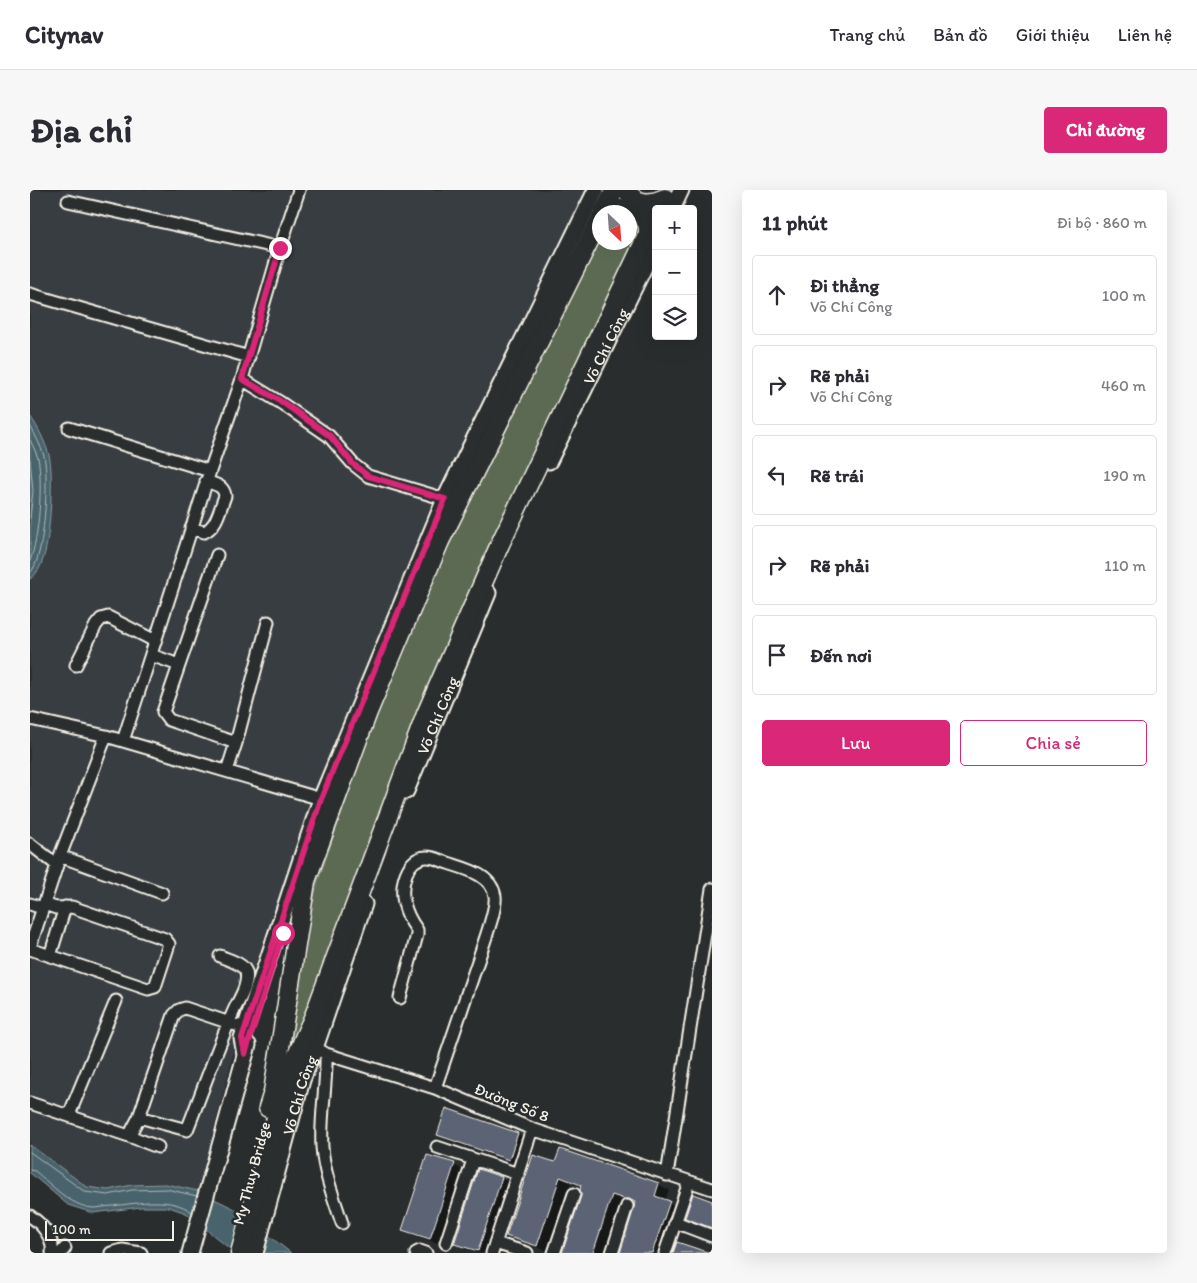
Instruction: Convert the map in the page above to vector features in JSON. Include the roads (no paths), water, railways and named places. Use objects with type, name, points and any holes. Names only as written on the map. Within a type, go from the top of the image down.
[{"type":"highway","points":[[608,205],[615,190]]},
{"type":"highway","points":[[626,190],[636,201],[644,203],[669,199]]},
{"type":"highway","points":[[637,214],[643,217],[647,223],[652,239]]},
{"type":"highway","name":"Võ Chí Công","points":[[277,1095],[306,881],[328,801],[368,712],[440,541],[592,235]]},
{"type":"highway","name":"Võ Chí Công","points":[[277,1095],[314,1047],[314,1016],[426,714],[500,544],[652,239]]},
{"type":"highway","name":"My Thuy Bridge","points":[[229,1253],[277,1095]]},
{"type":"highway","name":"My Thuy Bridge","points":[[240,1253],[277,1095]]},
{"type":"main road","name":"Võ Chí Công","points":[[245,1054],[242,1038],[245,1028],[328,801],[445,499],[596,190]]},
{"type":"main road","name":"Võ Chí Công","points":[[191,1250],[245,1054],[283,933],[306,881]]},
{"type":"main road","name":"Võ Chí Công","points":[[254,1253],[302,1080],[314,1047]]},
{"type":"street","points":[[124,741],[191,528],[242,379],[296,191]]},
{"type":"street","points":[[68,200],[280,248]]},
{"type":"street","points":[[30,294],[248,356]]},
{"type":"street","points":[[242,379],[282,402],[330,436],[353,464],[368,476],[445,499]]},
{"type":"street","points":[[69,428],[208,476],[222,487],[225,491],[225,496],[213,526],[204,532],[191,528]]},
{"type":"street","points":[[217,555],[163,712],[169,720],[236,743]]},
{"type":"street","points":[[76,665],[96,624],[101,619],[108,617],[155,641]]},
{"type":"street","points":[[227,771],[268,622]]},
{"type":"street","points":[[151,655],[179,665]]},
{"type":"street","points":[[31,723],[106,736],[328,801]]},
{"type":"street","points":[[30,904],[43,906],[56,908],[72,907],[165,939],[170,944],[155,987],[148,989],[30,948],[43,906],[59,861],[106,736]]},
{"type":"street","points":[[30,844],[59,861],[162,893]]},
{"type":"street","points":[[400,998],[417,934],[404,902],[403,888],[407,872],[414,861],[428,856],[475,872],[486,880],[491,887],[495,894],[495,904],[435,1088]]},
{"type":"street","points":[[667,1175],[712,889]]},
{"type":"street","points":[[50,956],[65,907]]},
{"type":"street","points":[[139,1117],[187,1130],[228,1022],[245,986],[246,974],[241,965],[220,956]]},
{"type":"street","points":[[69,1115],[116,1001]]},
{"type":"street","points":[[129,1136],[139,1117],[174,1015],[179,1010],[185,1008],[245,1028]]},
{"type":"street","points":[[314,1047],[327,1072],[322,1148],[328,1181],[342,1223]]},
{"type":"street","name":"Đường Số 8","points":[[314,1047],[435,1088],[532,1129],[712,1189]]},
{"type":"street","points":[[30,1103],[158,1147]]},
{"type":"street","points":[[527,1253],[494,1248],[532,1129]]},
{"type":"street","points":[[437,1147],[518,1174]]},
{"type":"street","points":[[446,1243],[473,1160]]},
{"type":"street","points":[[665,1253],[689,1182]]},
{"type":"street","points":[[554,1253],[574,1194]]},
{"type":"street","points":[[612,1253],[627,1206]]},
{"type":"street","points":[[30,1216],[44,1228],[50,1241],[52,1253]]},
{"type":"street","points":[[675,1222],[712,1236]]},
{"type":"street","points":[[111,1253],[122,1250],[141,1253]]},
{"type":"street","points":[[416,1253],[420,1251],[426,1253]]},
{"type":"water","points":[[30,416],[41,435],[49,455],[51,491],[50,521],[44,556],[40,566],[30,579]]},
{"type":"water","points":[[30,1145],[87,1187],[108,1190],[132,1185],[166,1184],[198,1191],[233,1208],[291,1253],[235,1253],[186,1213],[169,1207],[141,1207],[93,1213],[68,1205],[30,1173]]}]
